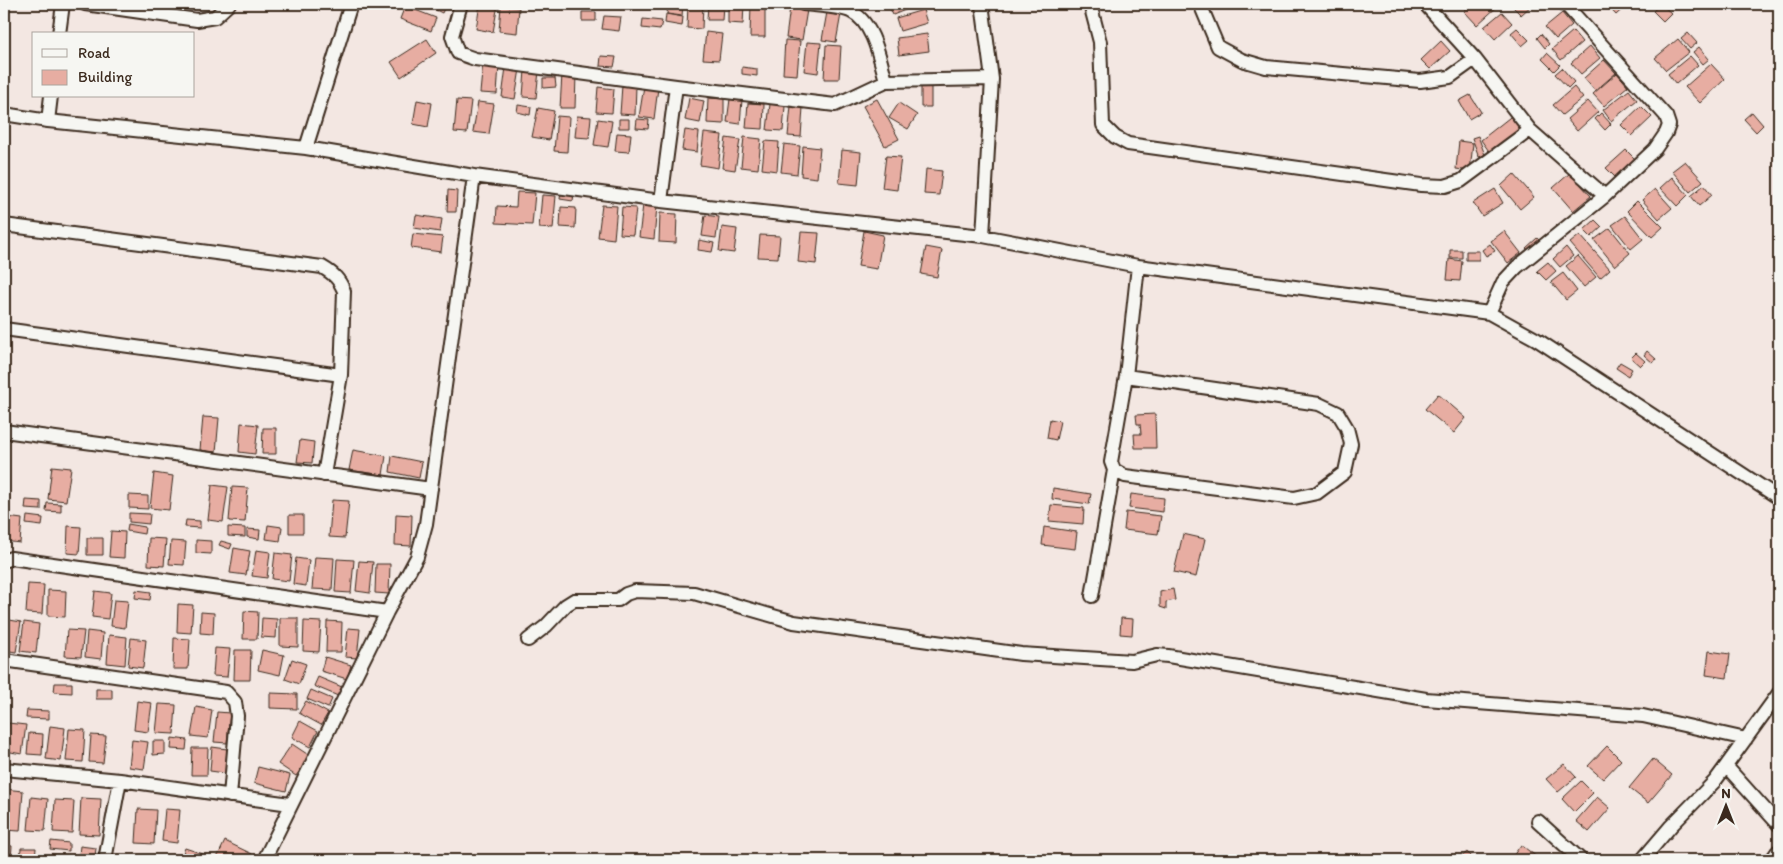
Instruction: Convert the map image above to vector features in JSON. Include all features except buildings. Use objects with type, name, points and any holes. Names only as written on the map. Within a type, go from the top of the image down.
[{"type":"street","points":[[59,32],[63,4]]},
{"type":"street","points":[[85,4],[197,20],[215,17],[229,4]]},
{"type":"street","points":[[306,148],[351,4]]},
{"type":"street","points":[[461,4],[452,36],[458,53],[475,59],[835,105],[886,81],[992,79]]},
{"type":"street","points":[[803,4],[850,10],[867,26],[876,45],[886,81]]},
{"type":"street","points":[[981,4],[992,79],[983,236]]},
{"type":"street","points":[[1090,4],[1100,42],[1103,125],[1115,137],[1128,144],[1421,186],[1445,186],[1461,181],[1530,130]]},
{"type":"street","points":[[1200,4],[1218,47],[1242,60],[1266,67],[1420,81],[1450,77],[1475,59]]},
{"type":"street","points":[[1425,4],[1475,59],[1530,130],[1605,196]]},
{"type":"street","points":[[1489,313],[1503,282],[1517,267],[1605,196],[1655,149],[1669,125],[1666,116],[1564,4]]},
{"type":"street","points":[[661,201],[676,86]]},
{"type":"street","points":[[48,121],[51,98]]},
{"type":"street","points":[[4,114],[48,121],[306,148],[474,176],[661,201],[983,236],[1138,266],[1489,313],[1536,339],[1779,498]]},
{"type":"street","points":[[264,860],[290,804],[387,612],[417,557],[426,524],[474,176]]},
{"type":"street","points":[[4,225],[322,267],[334,273],[340,281],[344,292],[341,375],[324,475]]},
{"type":"street","points":[[1092,596],[1114,470],[1111,462],[1126,376],[1138,266]]},
{"type":"street","points":[[4,329],[341,375]]},
{"type":"street","points":[[1114,470],[1125,476],[1294,498],[1317,493],[1345,472],[1351,444],[1346,428],[1338,413],[1319,404],[1126,376]]},
{"type":"street","points":[[4,431],[431,489]]},
{"type":"street","points":[[4,561],[10,558],[387,612]]},
{"type":"street","points":[[528,640],[574,600],[618,600],[626,594],[635,591],[694,593],[794,622],[1002,652],[1111,661],[1132,661],[1157,655],[1168,656],[1426,699],[1644,716],[1746,739]]},
{"type":"street","points":[[4,660],[226,692],[235,702],[237,716],[230,796]]},
{"type":"street","points":[[1642,860],[1671,826],[1715,781],[1779,693]]},
{"type":"street","points":[[1726,766],[1779,825]]},
{"type":"street","points":[[4,769],[120,780],[290,804]]},
{"type":"street","points":[[105,860],[120,780]]},
{"type":"street","points":[[1538,821],[1581,860]]},
{"type":"street","points":[[1774,860],[1779,853]]}]
